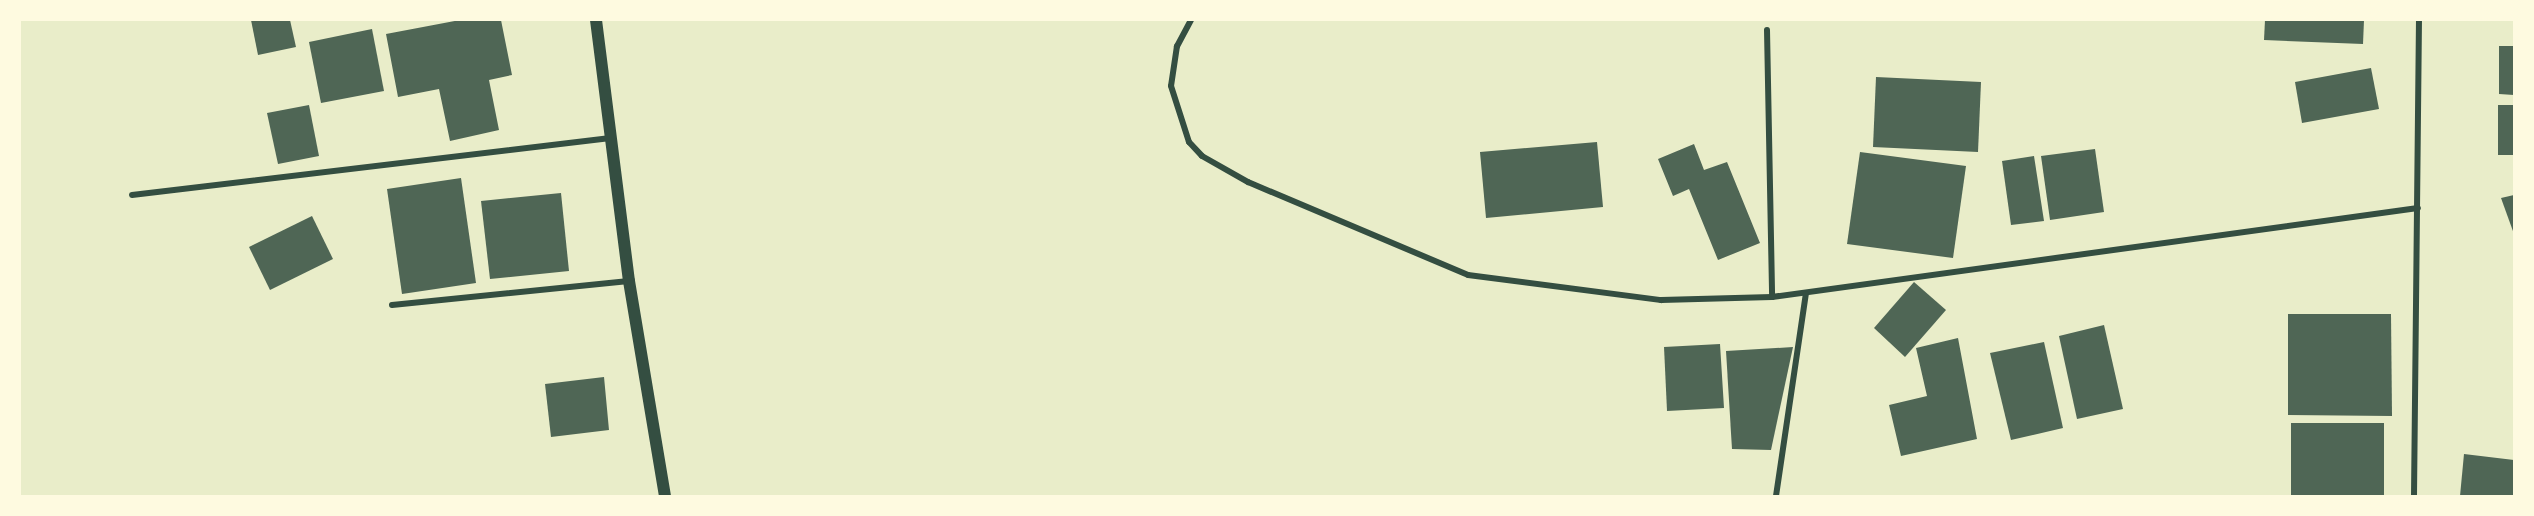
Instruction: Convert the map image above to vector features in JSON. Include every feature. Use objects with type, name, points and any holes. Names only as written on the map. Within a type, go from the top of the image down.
[{"type":"main road","points":[[596,20],[613,138],[629,281],[665,496]]},
{"type":"street","points":[[1191,20],[1177,46],[1171,86],[1178,117],[1202,156],[1248,182],[1468,275],[1661,300],[1772,297],[2418,208]]},
{"type":"street","points":[[2414,496],[2419,20]]},
{"type":"street","points":[[1767,30],[1772,297]]},
{"type":"street","points":[[132,195],[613,138]]},
{"type":"street","points":[[392,305],[629,281]]},
{"type":"street","points":[[1776,496],[1806,294]]},
{"type":"building","points":[[251,20],[290,20],[296,47],[258,55]]},
{"type":"building","points":[[460,20],[501,20],[512,75],[489,80],[499,130],[450,141],[439,89],[398,97],[386,34]]},
{"type":"building","points":[[2265,20],[2364,20],[2363,44],[2264,40]]},
{"type":"building","points":[[372,29],[384,91],[321,103],[309,42]]},
{"type":"building","points":[[2499,46],[2514,46],[2514,95],[2499,94]]},
{"type":"building","points":[[2371,68],[2379,109],[2302,123],[2295,82]]},
{"type":"building","points":[[1876,77],[1981,82],[1978,152],[1873,147]]},
{"type":"building","points":[[309,105],[319,156],[278,164],[267,113]]},
{"type":"building","points":[[2498,105],[2514,105],[2514,155],[2498,155]]},
{"type":"building","points":[[1597,142],[1603,207],[1486,218],[1480,152]]},
{"type":"building","points":[[1694,144],[1704,170],[1727,162],[1760,243],[1718,260],[1689,189],[1673,196],[1658,159]]},
{"type":"building","points":[[2095,149],[2104,212],[2050,220],[2041,156]]},
{"type":"building","points":[[1860,152],[1966,166],[1953,258],[1847,244]]},
{"type":"building","points":[[2034,156],[2044,221],[2011,225],[2002,161]]},
{"type":"building","points":[[461,178],[476,283],[402,294],[387,189]]},
{"type":"building","points":[[561,193],[569,271],[490,279],[481,201]]},
{"type":"building","points":[[2514,195],[2514,234],[2501,198]]},
{"type":"building","points":[[312,216],[333,259],[270,290],[249,247]]},
{"type":"building","points":[[1914,282],[1946,310],[1905,357],[1874,328]]},
{"type":"building","points":[[2288,314],[2391,314],[2392,416],[2288,415]]},
{"type":"building","points":[[2104,325],[2123,409],[2077,419],[2059,336]]},
{"type":"building","points":[[1958,338],[1977,439],[1901,456],[1889,405],[1927,396],[1916,348]]},
{"type":"building","points":[[2044,342],[2063,428],[2011,440],[1990,353]]},
{"type":"building","points":[[1720,344],[1724,408],[1667,411],[1664,347]]},
{"type":"building","points":[[1793,347],[1771,450],[1732,449],[1726,351]]},
{"type":"building","points":[[604,377],[609,430],[551,437],[545,384]]},
{"type":"building","points":[[2291,423],[2384,423],[2384,496],[2291,496]]},
{"type":"building","points":[[2464,454],[2514,460],[2514,496],[2460,496]]}]
